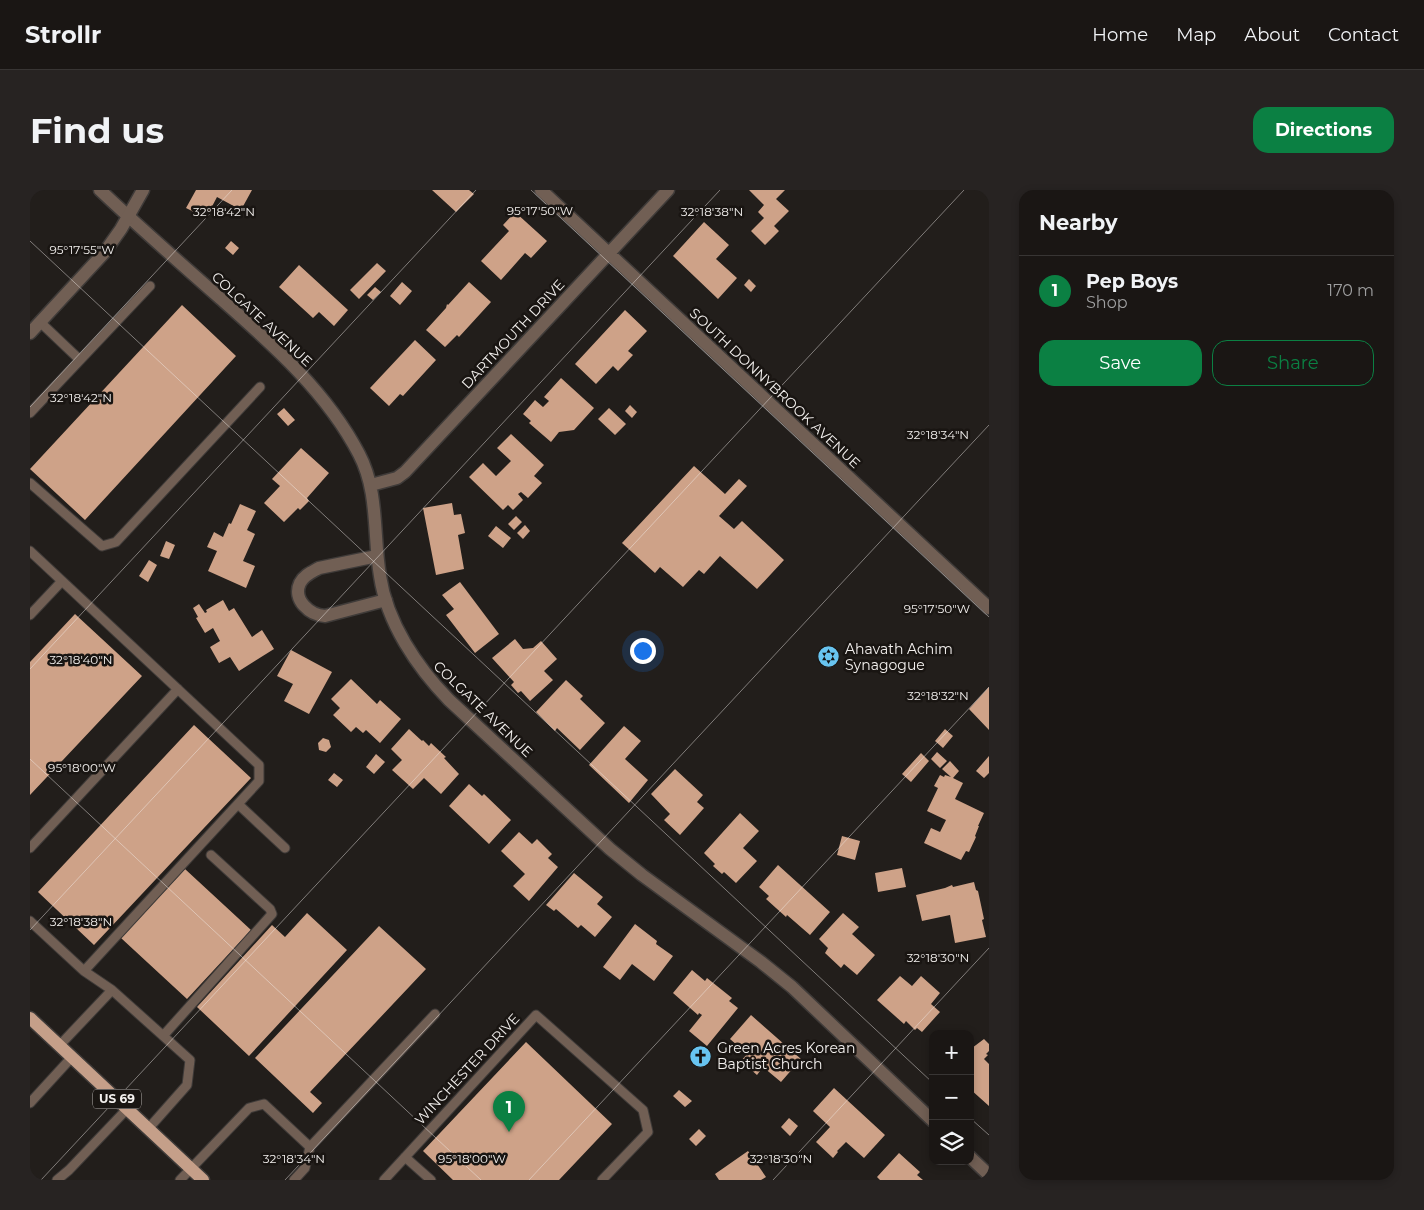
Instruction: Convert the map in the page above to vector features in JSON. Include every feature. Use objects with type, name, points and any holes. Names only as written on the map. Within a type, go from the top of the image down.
[{"type":"main road","name":"US 69","points":[[30,1018],[203,1180]]},
{"type":"street","name":"COLGATE AVENUE","points":[[100,190],[261,334],[319,394],[339,422],[359,453],[371,485],[377,556],[386,600],[399,632],[428,678],[449,700],[610,849],[642,875],[792,986],[932,1120]]},
{"type":"street","points":[[30,333],[104,253],[143,190]]},
{"type":"street","name":"SOUTH DONNYBROOK AVENUE","points":[[541,190],[989,608]]},
{"type":"street","name":"DARTMOUTH DRIVE","points":[[371,485],[397,478],[404,472],[668,190]]},
{"type":"street","points":[[377,556],[319,568],[300,583],[299,596],[306,608],[318,616],[325,616],[386,600]]},
{"type":"street","points":[[974,1161],[989,1175]]},
{"type":"lane","points":[[30,413],[150,286]]},
{"type":"lane","points":[[40,322],[80,360]]},
{"type":"lane","points":[[30,483],[102,546],[116,542],[260,387]]},
{"type":"lane","points":[[30,551],[259,765],[259,781],[84,971]]},
{"type":"lane","points":[[30,615],[62,581]]},
{"type":"lane","points":[[30,848],[178,689]]},
{"type":"lane","points":[[238,804],[285,848]]},
{"type":"lane","points":[[163,1036],[272,914],[270,909],[211,855]]},
{"type":"lane","points":[[30,921],[84,971],[112,990],[190,1060],[188,1085],[148,1129]]},
{"type":"lane","points":[[59,1046],[112,990]]},
{"type":"lane","points":[[294,1180],[305,1168],[310,1147],[435,1014]]},
{"type":"lane","name":"WINCHESTER DRIVE","points":[[384,1180],[536,1016],[643,1110],[648,1132],[602,1180]]},
{"type":"lane","points":[[30,1103],[72,1057]]},
{"type":"lane","points":[[180,1180],[249,1108],[264,1104],[310,1147]]},
{"type":"lane","points":[[57,1180],[128,1109]]},
{"type":"lane","points":[[405,1157],[430,1180]]},
{"type":"building","points":[[196,190],[252,190],[241,210],[217,197],[206,218],[186,208]]},
{"type":"building","points":[[432,190],[469,190],[474,194],[456,212]]},
{"type":"building","points":[[749,190],[785,190],[776,199],[789,211],[774,226],[779,231],[765,245],[751,231],[764,218],[758,212],[764,205]]},
{"type":"building","points":[[515,212],[547,241],[531,258],[525,253],[501,280],[481,261],[509,231],[503,225]]},
{"type":"building","points":[[704,222],[729,245],[716,259],[737,278],[718,299],[673,256]]},
{"type":"building","points":[[231,241],[239,248],[233,255],[225,248]]},
{"type":"building","points":[[377,263],[386,271],[359,299],[350,290]]},
{"type":"building","points":[[299,265],[348,310],[334,326],[319,312],[313,318],[279,287]]},
{"type":"building","points":[[749,279],[756,286],[751,292],[744,285]]},
{"type":"building","points":[[402,282],[412,291],[400,305],[390,296]]},
{"type":"building","points":[[469,282],[491,302],[459,337],[457,335],[445,347],[426,330],[446,308],[447,304]]},
{"type":"building","points":[[375,287],[381,292],[373,300],[367,295]]},
{"type":"building","points":[[182,305],[236,356],[85,520],[30,469]]},
{"type":"building","points":[[625,310],[647,331],[628,351],[633,355],[618,371],[613,366],[596,384],[575,364]]},
{"type":"building","points":[[415,340],[436,360],[403,396],[400,394],[389,406],[370,388]]},
{"type":"building","points":[[561,378],[594,408],[574,430],[559,432],[551,442],[529,423],[531,421],[523,414],[535,400],[543,407],[549,401],[544,397]]},
{"type":"building","points":[[630,405],[637,412],[632,418],[625,411]]},
{"type":"building","points":[[284,408],[295,420],[288,426],[277,414]]},
{"type":"building","points":[[609,408],[626,424],[615,435],[598,419]]},
{"type":"building","points":[[511,434],[544,465],[534,476],[542,483],[528,498],[521,492],[518,494],[523,500],[513,510],[508,505],[503,510],[469,477],[483,463],[496,476],[511,461],[497,448]]},
{"type":"building","points":[[301,448],[329,473],[307,498],[309,501],[300,510],[298,508],[284,522],[264,503],[280,486],[272,479]]},
{"type":"building","points":[[694,466],[725,494],[739,479],[747,486],[719,516],[734,529],[742,521],[784,560],[757,589],[720,556],[704,574],[699,570],[683,587],[660,567],[655,573],[622,543]]},
{"type":"building","points":[[452,503],[454,515],[461,514],[465,533],[458,535],[464,569],[436,575],[423,508]]},
{"type":"building","points":[[240,504],[256,511],[247,530],[255,534],[243,561],[255,566],[246,588],[208,571],[217,551],[207,547],[214,532],[223,537]]},
{"type":"building","points":[[516,516],[522,522],[514,530],[508,524]]},
{"type":"building","points":[[525,525],[530,531],[523,539],[517,533]]},
{"type":"building","points":[[496,526],[511,538],[503,548],[488,536]]},
{"type":"building","points":[[166,541],[175,545],[169,559],[160,556]]},
{"type":"building","points":[[149,560],[157,565],[148,582],[139,576]]},
{"type":"building","points":[[460,582],[499,634],[475,653],[446,615],[454,609],[442,595]]},
{"type":"building","points":[[223,600],[229,611],[234,608],[252,637],[262,630],[274,649],[239,671],[230,657],[219,663],[210,647],[220,641],[213,628],[205,633],[196,618],[198,617],[193,608],[199,604],[205,613],[207,612],[206,610]]},
{"type":"building","points":[[75,614],[142,676],[30,795],[30,662]]},
{"type":"building","points":[[515,639],[523,649],[533,648],[541,641],[557,659],[544,671],[553,680],[530,701],[521,691],[518,693],[511,685],[514,682],[492,658]]},
{"type":"building","points":[[291,650],[332,672],[309,714],[284,701],[293,684],[277,676]]},
{"type":"building","points":[[351,679],[377,704],[380,700],[401,719],[380,743],[366,730],[363,733],[356,727],[351,732],[333,715],[340,708],[331,699]]},
{"type":"building","points":[[566,680],[583,696],[580,699],[605,723],[580,750],[557,728],[555,731],[536,712]]},
{"type":"building","points":[[989,687],[989,730],[969,709]]},
{"type":"building","points":[[194,725],[251,778],[94,945],[38,892]]},
{"type":"building","points":[[624,726],[641,741],[625,759],[648,780],[629,803],[589,765]]},
{"type":"building","points":[[409,729],[429,746],[431,743],[446,757],[444,758],[459,774],[441,794],[424,778],[413,789],[392,770],[402,760],[391,749]]},
{"type":"building","points":[[945,729],[953,736],[943,748],[935,741]]},
{"type":"building","points":[[323,738],[329,740],[331,747],[326,752],[319,750],[318,743]]},
{"type":"building","points":[[937,752],[947,761],[940,768],[931,759]]},
{"type":"building","points":[[921,753],[929,761],[911,782],[902,774]]},
{"type":"building","points":[[376,754],[385,762],[374,774],[366,767]]},
{"type":"building","points":[[989,756],[989,773],[984,778],[976,771]]},
{"type":"building","points":[[950,761],[959,771],[953,778],[963,783],[955,799],[984,813],[969,852],[966,851],[961,860],[924,843],[931,828],[940,832],[946,820],[927,811],[938,788],[934,786],[940,775],[951,777],[942,769]]},
{"type":"building","points":[[675,769],[703,795],[697,802],[704,808],[680,835],[664,820],[670,814],[651,794]]},
{"type":"building","points":[[334,773],[343,780],[337,787],[328,780]]},
{"type":"building","points":[[469,784],[482,796],[484,794],[511,820],[489,844],[449,806]]},
{"type":"building","points":[[740,813],[759,831],[743,848],[757,861],[736,883],[724,872],[722,874],[713,866],[715,864],[704,853]]},
{"type":"building","points":[[519,832],[532,844],[537,839],[552,854],[548,858],[558,867],[529,901],[513,886],[525,874],[501,851]]},
{"type":"building","points":[[842,836],[860,841],[855,860],[837,855]]},
{"type":"building","points":[[778,865],[830,912],[810,935],[766,899],[769,896],[759,887]]},
{"type":"building","points":[[902,868],[906,887],[878,892],[875,873]]},
{"type":"building","points":[[185,869],[251,930],[187,999],[121,938]]},
{"type":"building","points":[[574,873],[603,897],[597,904],[612,917],[595,937],[581,925],[578,928],[556,909],[554,911],[546,905]]},
{"type":"building","points":[[974,882],[978,891],[986,937],[955,943],[950,915],[922,921],[916,895],[952,885],[953,887]]},
{"type":"building","points":[[307,913],[347,950],[249,1056],[197,1007],[272,925],[285,937]]},
{"type":"building","points":[[843,913],[859,927],[852,934],[875,955],[857,975],[844,964],[841,968],[825,953],[828,948],[819,939]]},
{"type":"building","points":[[635,924],[657,941],[656,944],[673,956],[654,981],[632,964],[620,980],[603,967]]},
{"type":"building","points":[[379,926],[426,969],[310,1092],[322,1103],[313,1113],[255,1058]]},
{"type":"building","points":[[692,970],[705,981],[707,978],[732,998],[729,1001],[738,1008],[707,1046],[689,1031],[702,1015],[699,1013],[698,1015],[673,993]]},
{"type":"building","points":[[900,976],[912,986],[921,976],[940,993],[931,1004],[940,1012],[922,1032],[917,1028],[915,1030],[906,1021],[904,1024],[877,1000]]},
{"type":"building","points":[[751,1015],[801,1059],[781,1082],[763,1067],[757,1075],[741,1061],[747,1054],[730,1039]]},
{"type":"building","points":[[984,1039],[989,1044],[989,1051],[986,1054],[988,1055],[984,1059],[989,1064],[989,1106],[974,1093],[974,1046]]},
{"type":"building","points":[[526,1042],[612,1124],[559,1180],[453,1180],[423,1151]]},
{"type":"building","points":[[834,1088],[885,1135],[864,1158],[846,1142],[833,1158],[816,1142],[830,1127],[813,1111]]},
{"type":"building","points":[[679,1090],[692,1101],[685,1107],[673,1096]]},
{"type":"building","points":[[789,1118],[798,1126],[790,1136],[781,1127]]},
{"type":"building","points":[[699,1129],[706,1136],[696,1146],[689,1139]]},
{"type":"building","points":[[748,1151],[766,1177],[761,1180],[719,1180],[715,1174]]},
{"type":"building","points":[[899,1153],[920,1172],[917,1175],[923,1180],[880,1180],[877,1177]]},
{"type":"place","name":"Ahavath Achim Synagogue","points":[[829,657]]},
{"type":"place","name":"Green Acres Korean Baptist Church","points":[[701,1056]]},
{"type":"place","name":"Pep Boys","points":[[509,1132]]}]
